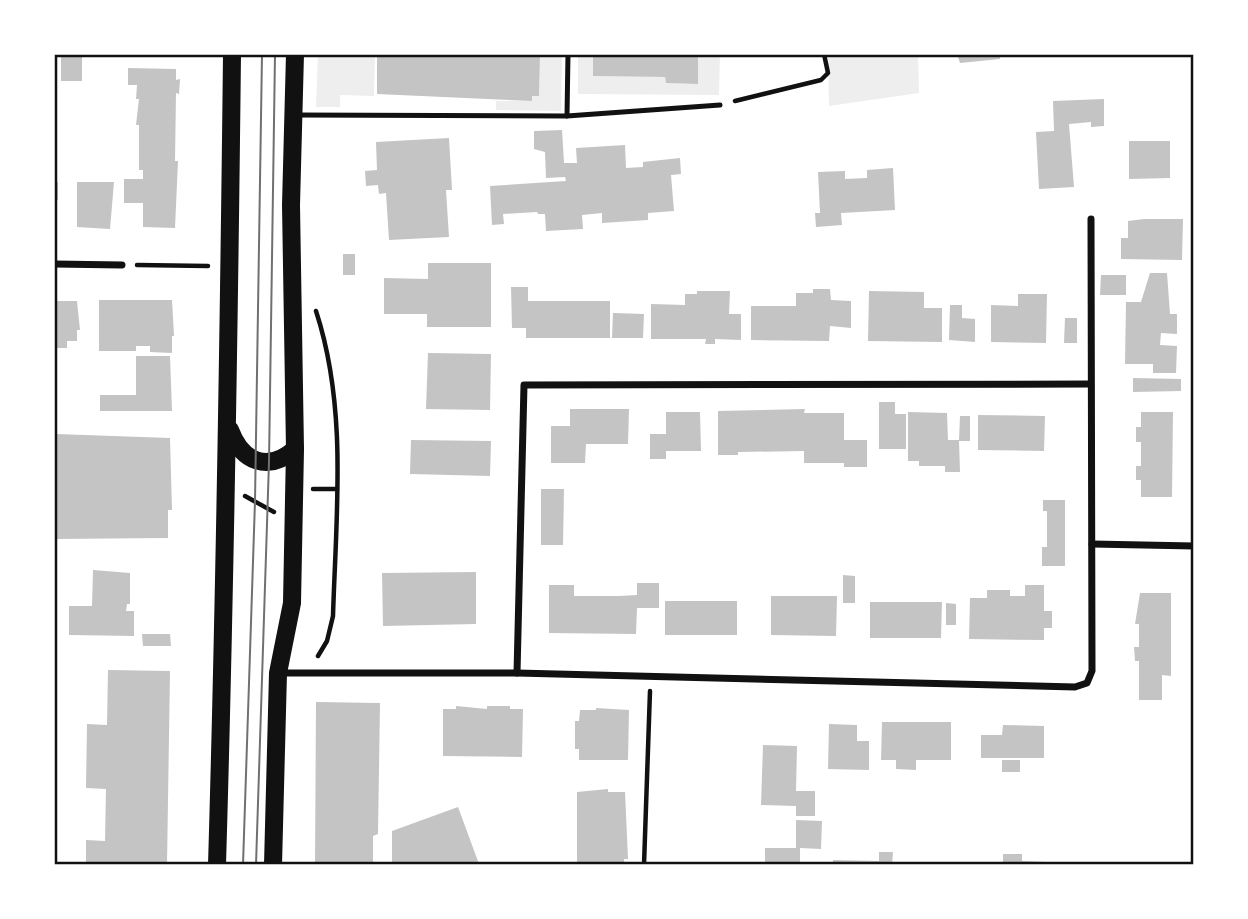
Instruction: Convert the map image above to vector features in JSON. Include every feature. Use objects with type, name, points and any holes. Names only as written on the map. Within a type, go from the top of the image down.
[{"type":"main road","points":[[218,865],[223,515],[229,427],[232,54]]},
{"type":"main road","points":[[274,865],[278,673],[292,603],[295,449],[291,205],[295,54]]},
{"type":"main road","points":[[229,427],[237,448],[251,459],[274,461],[285,458],[295,449]]},
{"type":"street","points":[[278,673],[517,673],[1075,687],[1087,683],[1092,671],[1091,219]]},
{"type":"street","points":[[54,264],[122,265]]},
{"type":"street","points":[[517,673],[524,385],[1090,384]]},
{"type":"street","points":[[1092,544],[1194,546]]},
{"type":"lane","points":[[568,54],[568,116]]},
{"type":"lane","points":[[294,115],[568,116],[720,105]]},
{"type":"path","points":[[720,105],[821,80],[828,73],[824,54]]},
{"type":"path","points":[[122,265],[230,267]]},
{"type":"path","points":[[223,515],[240,515],[239,492],[278,515],[279,489],[337,489]]},
{"type":"path","points":[[644,865],[650,676]]},
{"type":"shaded area","points":[[318,54],[375,54],[374,96],[340,95],[340,107],[316,107]]},
{"type":"shaded area","points":[[531,54],[562,54],[561,111],[496,110],[496,101],[531,101],[532,96],[539,96],[540,57]]},
{"type":"shaded area","points":[[578,54],[593,54],[593,76],[665,77],[666,83],[698,84],[698,54],[720,54],[719,95],[578,94]]},
{"type":"shaded area","points":[[828,54],[918,54],[919,93],[829,106]]},
{"type":"building","points":[[377,54],[540,56],[539,96],[532,96],[532,101],[377,94]]},
{"type":"building","points":[[593,54],[698,54],[698,84],[666,83],[665,77],[593,76]]},
{"type":"building","points":[[957,54],[1000,54],[1000,59],[960,63]]},
{"type":"building","points":[[61,56],[82,56],[82,81],[61,81]]},
{"type":"building","points":[[128,68],[176,69],[176,80],[180,79],[179,94],[176,93],[175,161],[178,161],[175,228],[143,227],[143,203],[124,203],[124,179],[143,179],[143,170],[139,170],[139,125],[136,125],[139,99],[136,99],[137,85],[128,85]]},
{"type":"building","points":[[1104,99],[1104,126],[1091,127],[1091,122],[1069,124],[1074,187],[1039,189],[1036,132],[1054,131],[1053,101]]},
{"type":"building","points":[[562,130],[564,163],[577,163],[576,148],[625,145],[626,168],[643,167],[643,162],[680,158],[681,174],[671,175],[674,211],[648,213],[648,220],[602,223],[602,213],[582,215],[583,229],[546,231],[545,214],[537,212],[503,214],[504,224],[492,225],[490,186],[566,181],[565,177],[546,178],[545,152],[534,149],[534,131]]},
{"type":"building","points":[[449,138],[452,190],[446,190],[449,237],[389,240],[386,193],[379,194],[378,185],[366,186],[365,171],[377,170],[376,142]]},
{"type":"building","points":[[1129,141],[1170,141],[1170,178],[1129,179]]},
{"type":"building","points":[[893,168],[895,210],[841,213],[842,225],[816,227],[815,213],[820,213],[818,172],[845,171],[845,179],[867,178],[867,170]]},
{"type":"building","points":[[54,182],[58,182],[58,200],[54,200]]},
{"type":"building","points":[[77,182],[114,182],[110,229],[77,227]]},
{"type":"building","points":[[1183,219],[1182,260],[1121,259],[1121,238],[1128,238],[1128,221]]},
{"type":"building","points":[[343,254],[355,254],[355,275],[343,275]]},
{"type":"building","points":[[428,263],[491,263],[491,327],[427,327],[427,314],[384,314],[384,278],[428,279]]},
{"type":"building","points":[[1150,273],[1167,273],[1170,314],[1177,314],[1177,334],[1161,333],[1160,345],[1177,346],[1176,373],[1153,373],[1153,364],[1125,364],[1126,302],[1141,302]]},
{"type":"building","points":[[1101,275],[1126,275],[1126,295],[1100,295]]},
{"type":"building","points":[[511,287],[528,287],[528,301],[610,301],[610,338],[526,338],[526,328],[512,328]]},
{"type":"building","points":[[813,289],[830,289],[831,300],[851,301],[851,328],[830,326],[829,341],[751,340],[751,306],[796,306],[796,293],[813,293]]},
{"type":"building","points":[[697,291],[730,291],[729,314],[741,314],[741,340],[715,339],[715,344],[705,344],[706,339],[651,339],[651,304],[685,305],[685,294],[697,294]]},
{"type":"building","points":[[869,291],[924,292],[924,308],[942,308],[942,342],[868,341]]},
{"type":"building","points":[[1018,294],[1047,294],[1046,343],[991,342],[991,305],[1018,306]]},
{"type":"building","points":[[99,300],[172,300],[172,353],[150,352],[150,346],[136,346],[136,351],[99,351]]},
{"type":"building","points":[[54,301],[77,301],[80,330],[77,330],[77,341],[67,341],[67,348],[54,348]]},
{"type":"building","points":[[950,305],[962,305],[962,318],[975,319],[975,342],[949,340]]},
{"type":"building","points":[[613,313],[644,314],[643,338],[612,338]]},
{"type":"building","points":[[1065,318],[1077,318],[1077,343],[1064,343]]},
{"type":"building","points":[[428,353],[491,354],[490,410],[426,409]]},
{"type":"building","points":[[136,356],[170,356],[172,411],[100,411],[100,395],[136,395]]},
{"type":"building","points":[[1133,378],[1181,379],[1181,391],[1133,392]]},
{"type":"building","points":[[879,402],[895,402],[895,414],[906,414],[906,449],[879,449]]},
{"type":"building","points":[[570,409],[629,409],[628,444],[586,444],[585,463],[551,463],[551,426],[570,426]]},
{"type":"building","points":[[805,409],[804,413],[844,413],[844,440],[867,440],[867,467],[844,467],[844,463],[804,463],[804,451],[718,455],[718,411]]},
{"type":"building","points":[[666,412],[700,412],[701,451],[666,451],[666,459],[650,459],[650,434],[666,434]]},
{"type":"building","points":[[908,412],[947,413],[948,440],[959,440],[960,416],[970,416],[970,441],[959,441],[960,472],[945,472],[945,466],[919,466],[919,461],[908,461]]},
{"type":"building","points":[[1141,412],[1173,412],[1172,497],[1141,497],[1141,480],[1136,480],[1136,466],[1141,466],[1141,442],[1136,442],[1136,427],[1141,427]]},
{"type":"building","points":[[978,415],[1045,416],[1044,451],[978,450]]},
{"type":"building","points":[[56,434],[170,438],[172,510],[168,510],[168,538],[54,539]]},
{"type":"building","points":[[411,440],[491,441],[490,476],[410,474]]},
{"type":"building","points":[[541,489],[564,489],[563,545],[541,545]]},
{"type":"building","points":[[1043,500],[1065,500],[1065,566],[1042,566],[1042,547],[1047,547],[1047,511],[1043,511]]},
{"type":"building","points":[[93,570],[130,573],[130,604],[127,604],[126,611],[134,611],[134,636],[69,635],[69,606],[92,606]]},
{"type":"building","points":[[476,572],[476,624],[383,626],[382,573]]},
{"type":"building","points":[[843,575],[855,576],[855,603],[843,603]]},
{"type":"building","points":[[637,583],[659,583],[659,608],[637,608],[636,634],[549,633],[549,585],[574,585],[574,596],[619,596],[637,595]]},
{"type":"building","points":[[1025,585],[1044,585],[1044,611],[1052,611],[1052,628],[1044,628],[1044,640],[969,639],[970,598],[987,598],[987,590],[1010,590],[1010,596],[1025,596]]},
{"type":"building","points":[[1140,593],[1171,593],[1171,676],[1162,675],[1162,700],[1139,700],[1139,661],[1135,661],[1134,647],[1139,647],[1139,624],[1135,624]]},
{"type":"building","points":[[771,596],[837,596],[836,636],[771,635]]},
{"type":"building","points":[[665,601],[737,601],[737,635],[665,635]]},
{"type":"building","points":[[870,602],[942,602],[941,638],[870,638]]},
{"type":"building","points":[[946,603],[956,604],[956,625],[946,625]]},
{"type":"building","points":[[142,634],[170,634],[171,646],[143,646]]},
{"type":"building","points":[[108,670],[170,671],[167,865],[86,865],[86,840],[105,841],[106,789],[86,788],[87,724],[107,725]]},
{"type":"building","points":[[316,702],[380,703],[378,834],[373,836],[373,865],[315,865]]},
{"type":"building","points":[[456,706],[487,709],[487,706],[510,706],[510,709],[523,709],[522,757],[443,756],[443,709],[456,709]]},
{"type":"building","points":[[580,710],[629,710],[628,760],[579,760],[579,749],[575,749],[575,721],[579,721]]},
{"type":"building","points":[[882,722],[951,722],[951,760],[916,760],[916,770],[896,769],[896,760],[881,760]]},
{"type":"building","points":[[829,724],[857,725],[857,741],[869,741],[869,770],[828,769]]},
{"type":"building","points":[[1003,725],[1044,726],[1044,758],[981,758],[981,735],[1002,735]]},
{"type":"building","points":[[763,745],[797,746],[796,791],[815,791],[815,816],[796,816],[796,806],[761,805]]},
{"type":"building","points":[[1002,760],[1020,760],[1020,772],[1002,772]]},
{"type":"building","points":[[608,789],[608,792],[625,792],[628,859],[624,859],[624,865],[577,865],[577,792]]},
{"type":"building","points":[[458,807],[479,864],[392,865],[392,831]]},
{"type":"building","points":[[796,820],[822,821],[821,849],[800,848],[800,865],[765,865],[765,848],[796,848]]},
{"type":"building","points":[[879,852],[893,852],[892,865],[833,865],[833,860],[879,861]]},
{"type":"building","points":[[1003,854],[1022,854],[1022,861],[1046,862],[1046,865],[1003,865]]},
{"type":"tram line","points":[[243,865],[255,501],[262,54]]},
{"type":"tram line","points":[[256,865],[269,462],[275,54]]}]
